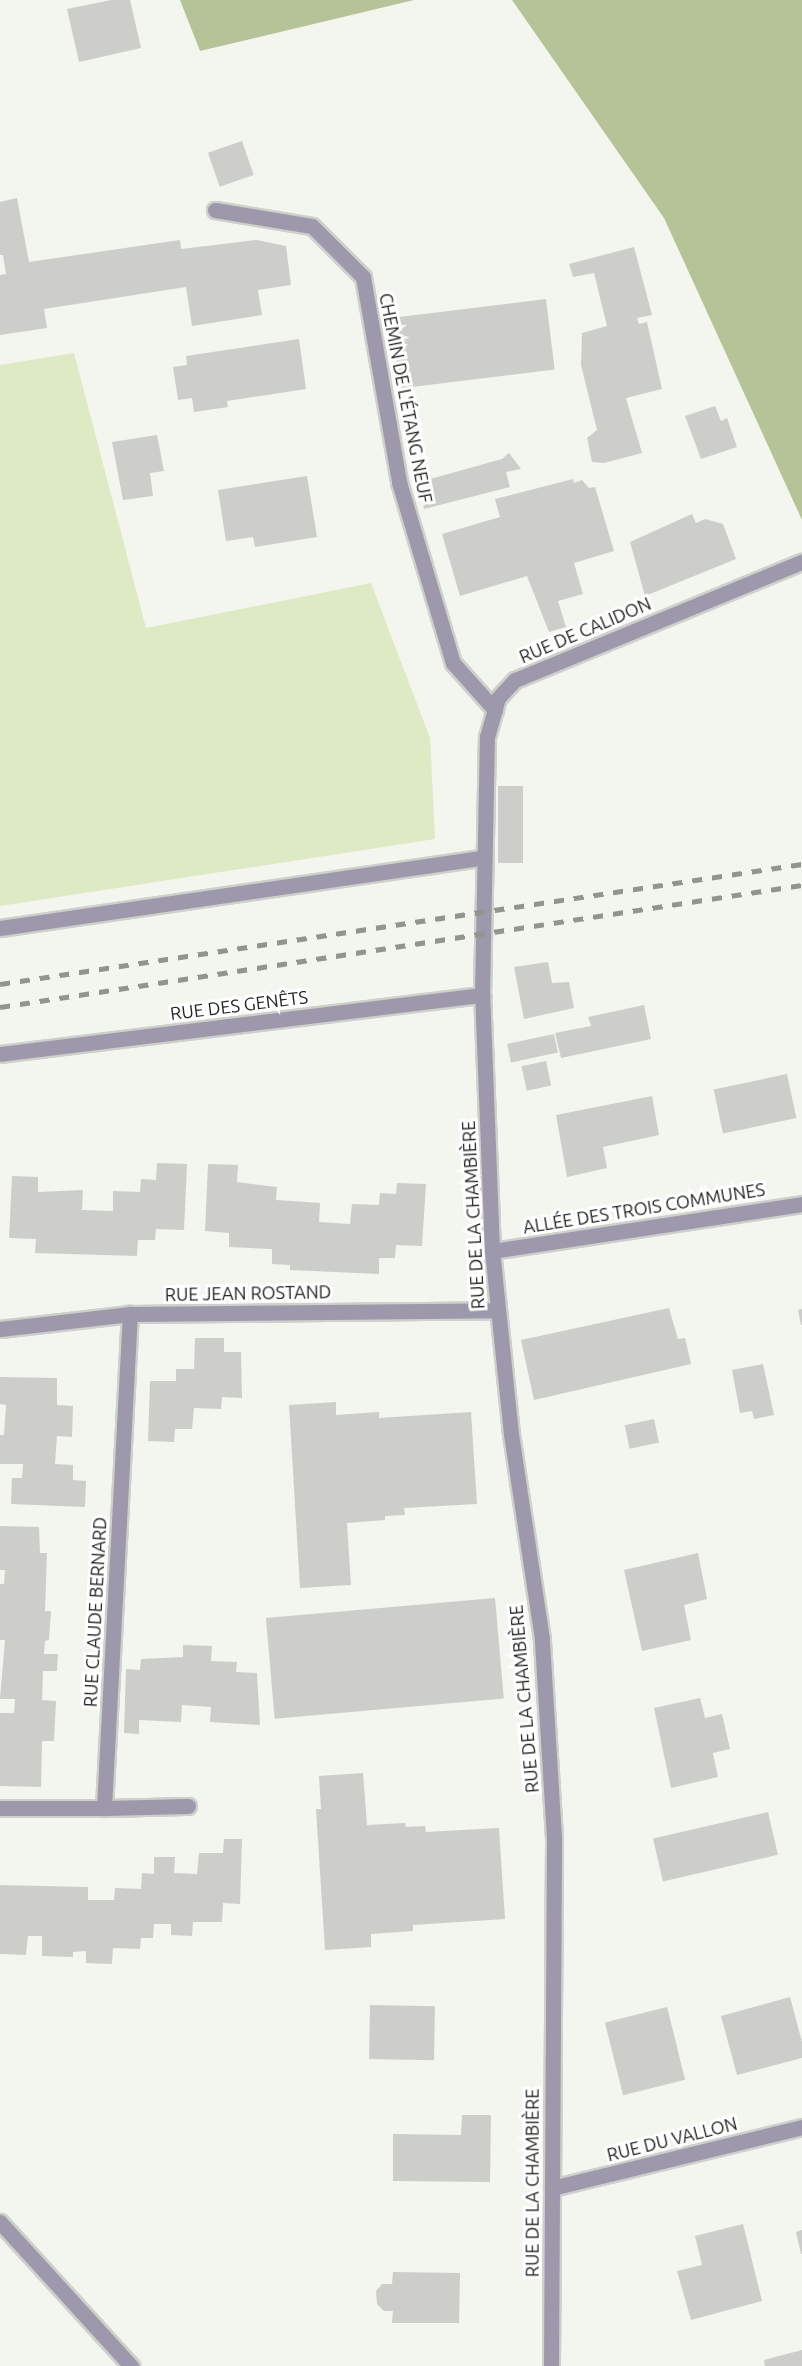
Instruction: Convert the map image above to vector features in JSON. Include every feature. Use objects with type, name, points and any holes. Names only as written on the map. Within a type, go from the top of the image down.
[{"type":"street","name":"CHEMIN DE L'ÉTANG NEUF","points":[[215,210],[312,226],[363,278],[399,482],[453,663],[495,710]]},
{"type":"street","name":"RUE DE CALIDON","points":[[482,995],[487,737],[498,698],[515,680],[802,562]]},
{"type":"street","points":[[0,928],[484,857]]},
{"type":"street","name":"RUE DES GENÊTS","points":[[0,1054],[482,995]]},
{"type":"street","name":"RUE DE LA CHAMBIÈRE","points":[[482,995],[492,1251],[511,1434],[543,1651],[554,1838],[551,2366]]},
{"type":"street","name":"ALLÉE DES TROIS COMMUNES","points":[[492,1251],[802,1204]]},
{"type":"street","name":"RUE JEAN ROSTAND","points":[[0,1329],[130,1314],[498,1310]]},
{"type":"street","name":"RUE CLAUDE BERNARD","points":[[104,1808],[130,1314]]},
{"type":"street","points":[[0,1808],[188,1806]]},
{"type":"street","name":"RUE DU VALLON","points":[[552,2188],[802,2127]]},
{"type":"street","points":[[0,2222],[131,2366]]},
{"type":"green space","points":[[180,0],[414,0],[200,51]]},
{"type":"green space","points":[[512,0],[802,0],[802,520],[664,218]]},
{"type":"green space","points":[[74,353],[146,628],[371,583],[430,738],[435,839],[0,906],[0,365]]},
{"type":"building","points":[[111,0],[130,0],[141,48],[79,62],[67,9]]},
{"type":"building","points":[[242,141],[254,175],[220,187],[208,153]]},
{"type":"building","points":[[17,198],[29,262],[180,240],[181,249],[257,240],[286,246],[291,285],[258,290],[262,315],[192,326],[186,287],[44,309],[47,328],[0,335],[0,275],[6,274],[3,255],[0,255],[0,202]]},
{"type":"building","points":[[634,247],[652,315],[637,318],[639,324],[647,322],[662,389],[626,398],[642,453],[604,463],[592,462],[587,438],[597,430],[581,365],[582,333],[607,326],[594,273],[573,277],[569,264]]},
{"type":"building","points":[[546,299],[555,369],[400,388],[391,318]]},
{"type":"building","points":[[299,339],[306,389],[227,401],[228,407],[194,412],[192,398],[178,400],[173,367],[187,365],[186,356]]},
{"type":"building","points":[[715,406],[721,421],[727,418],[737,447],[701,459],[685,416]]},
{"type":"building","points":[[157,435],[164,471],[150,473],[153,496],[123,500],[112,442]]},
{"type":"building","points":[[509,453],[521,469],[506,472],[510,487],[424,509],[421,493],[430,479],[502,459]]},
{"type":"building","points":[[307,476],[317,537],[255,547],[253,537],[226,541],[218,490]]},
{"type":"building","points":[[573,479],[574,483],[582,480],[589,488],[595,487],[614,551],[574,563],[583,594],[558,601],[566,627],[549,632],[527,576],[460,596],[442,534],[500,517],[495,499]]},
{"type":"building","points":[[692,514],[696,523],[705,519],[723,524],[736,559],[645,596],[630,542]]},
{"type":"building","points":[[498,786],[523,786],[523,863],[498,863]]},
{"type":"building","points":[[548,962],[552,983],[569,982],[574,1008],[524,1019],[514,967]]},
{"type":"building","points":[[644,1005],[651,1039],[561,1058],[555,1033],[591,1026],[588,1017]]},
{"type":"building","points":[[554,1034],[558,1053],[511,1063],[507,1044]]},
{"type":"building","points":[[546,1061],[551,1085],[527,1091],[522,1066]]},
{"type":"building","points":[[787,1074],[796,1118],[723,1134],[714,1090]]},
{"type":"building","points":[[652,1096],[659,1135],[603,1147],[607,1168],[567,1177],[556,1115]]},
{"type":"building","points":[[157,1163],[187,1164],[184,1230],[156,1229],[155,1240],[138,1240],[137,1256],[35,1253],[36,1239],[9,1238],[12,1176],[38,1177],[38,1192],[83,1190],[82,1210],[113,1211],[113,1191],[140,1192],[141,1179],[156,1180]]},
{"type":"building","points":[[208,1164],[238,1165],[237,1182],[277,1187],[276,1200],[320,1203],[319,1222],[350,1224],[352,1204],[379,1205],[380,1193],[396,1194],[397,1183],[426,1184],[422,1246],[396,1245],[395,1258],[379,1258],[379,1274],[290,1270],[290,1265],[272,1264],[272,1249],[229,1247],[229,1233],[205,1231]]},
{"type":"building","points":[[669,1308],[678,1339],[685,1338],[691,1364],[534,1400],[521,1340]]},
{"type":"building","points":[[802,1309],[802,1325],[801,1325],[798,1310]]},
{"type":"building","points":[[195,1338],[224,1338],[224,1352],[241,1352],[242,1398],[222,1397],[221,1409],[194,1408],[192,1429],[175,1429],[174,1442],[148,1441],[150,1381],[176,1381],[176,1369],[194,1369]]},
{"type":"building","points":[[763,1364],[774,1415],[754,1419],[752,1411],[740,1413],[732,1370]]},
{"type":"building","points":[[0,1377],[57,1378],[57,1405],[73,1406],[72,1437],[57,1436],[55,1464],[73,1465],[73,1480],[86,1481],[85,1507],[11,1504],[12,1478],[22,1478],[23,1464],[0,1464],[0,1435],[4,1435],[6,1405],[0,1404]]},
{"type":"building","points":[[336,1402],[336,1415],[379,1412],[379,1418],[471,1412],[477,1504],[404,1508],[405,1515],[385,1516],[385,1520],[347,1523],[351,1585],[300,1588],[289,1405]]},
{"type":"building","points":[[654,1419],[659,1442],[630,1449],[625,1425]]},
{"type":"building","points":[[0,1526],[39,1527],[40,1553],[47,1553],[45,1611],[51,1611],[49,1640],[45,1641],[44,1654],[58,1654],[57,1671],[43,1671],[42,1700],[56,1701],[54,1741],[42,1741],[41,1787],[0,1786],[0,1713],[14,1713],[15,1699],[0,1699],[5,1640],[0,1640],[0,1584],[4,1584],[5,1570],[0,1570]]},
{"type":"building","points":[[698,1553],[707,1599],[684,1605],[691,1640],[642,1651],[624,1570]]},
{"type":"building","points":[[495,1598],[504,1699],[275,1719],[266,1618]]},
{"type":"building","points":[[183,1645],[212,1646],[211,1661],[237,1662],[236,1672],[257,1673],[260,1725],[210,1722],[211,1707],[182,1705],[181,1722],[139,1720],[139,1734],[124,1733],[126,1669],[140,1670],[141,1659],[183,1657]]},
{"type":"building","points":[[700,1698],[705,1718],[722,1714],[730,1749],[713,1753],[718,1777],[671,1788],[654,1708]]},
{"type":"building","points":[[363,1773],[367,1825],[405,1823],[406,1827],[425,1826],[426,1832],[499,1828],[505,1919],[413,1925],[413,1931],[371,1934],[371,1947],[325,1950],[316,1809],[321,1809],[319,1776]]},
{"type":"building","points":[[768,1812],[778,1855],[663,1881],[653,1839]]},
{"type":"building","points":[[224,1839],[242,1839],[240,1904],[223,1903],[222,1922],[193,1922],[192,1936],[171,1935],[171,1924],[154,1924],[153,1938],[141,1938],[140,1949],[113,1948],[112,1964],[86,1963],[86,1951],[73,1952],[73,1957],[42,1956],[42,1936],[28,1936],[26,1955],[0,1954],[0,1885],[88,1887],[88,1900],[114,1900],[115,1888],[141,1889],[142,1873],[154,1874],[154,1857],[175,1857],[174,1873],[197,1874],[199,1853],[223,1853]]},
{"type":"building","points":[[790,1997],[802,2042],[802,2058],[737,2075],[721,2016]]},
{"type":"building","points":[[370,2005],[435,2006],[434,2060],[369,2059]]},
{"type":"building","points":[[667,2007],[685,2080],[623,2095],[605,2022]]},
{"type":"building","points":[[462,2115],[491,2115],[490,2182],[393,2181],[393,2134],[461,2135]]},
{"type":"building","points":[[743,2224],[762,2301],[691,2320],[677,2271],[702,2265],[695,2236]]},
{"type":"building","points":[[802,2230],[802,2254],[801,2254],[796,2232]]},
{"type":"building","points":[[393,2272],[460,2273],[459,2323],[392,2323],[393,2311],[384,2311],[377,2304],[376,2291],[382,2284],[392,2284]]},
{"type":"building","points":[[802,2350],[802,2366],[765,2366],[764,2360]]},
{"type":"railway","points":[[0,984],[802,864]]},
{"type":"railway","points":[[0,1007],[802,885]]}]
